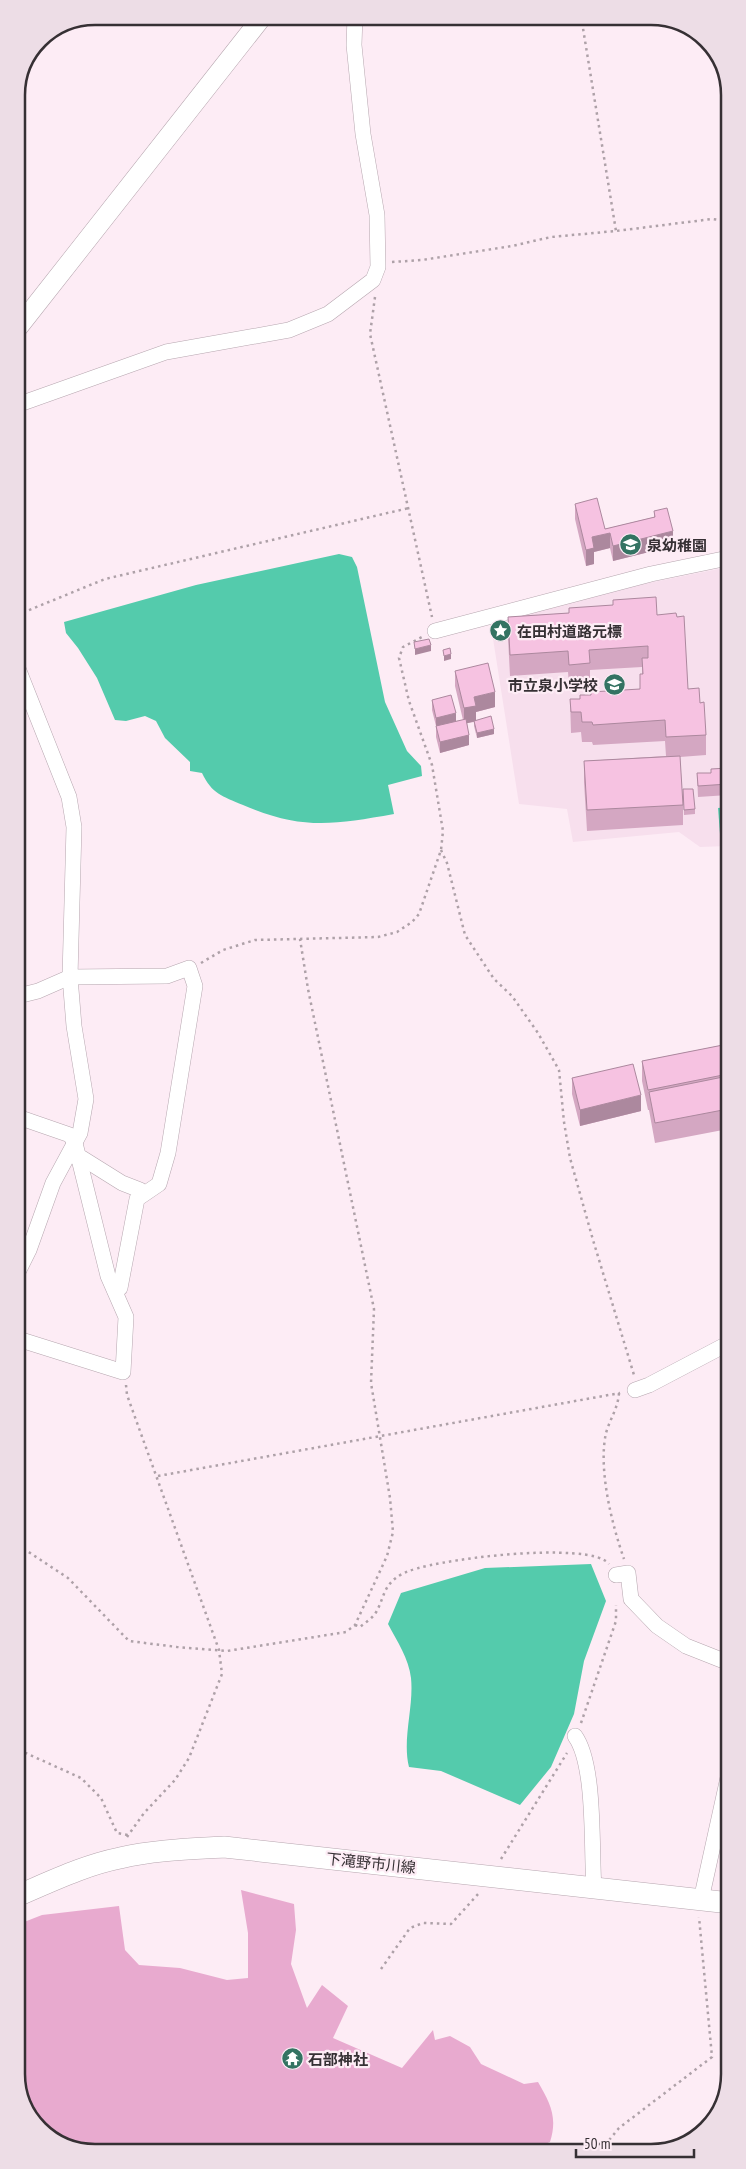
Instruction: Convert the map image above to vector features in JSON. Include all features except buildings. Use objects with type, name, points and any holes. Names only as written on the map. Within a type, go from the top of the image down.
[{"type":"main road","name":"下滝野市川線","points":[[25,1892],[71,1873],[120,1858],[178,1850],[224,1848],[721,1902]]},
{"type":"street","points":[[25,319],[256,25]]},
{"type":"street","points":[[25,402],[166,352],[289,330],[328,314],[373,280],[378,263],[377,215],[363,134],[354,45],[355,25]]},
{"type":"street","points":[[434,631],[651,574],[721,559]]},
{"type":"street","points":[[25,686],[69,798],[74,827],[70,977],[74,1026],[86,1099],[80,1133],[53,1183],[25,1258]]},
{"type":"street","points":[[25,994],[38,991],[70,977],[167,976],[189,968],[195,986],[168,1154],[159,1184],[138,1199],[120,1288],[115,1292]]},
{"type":"street","points":[[25,1119],[70,1135],[74,1143],[108,1276],[126,1317],[124,1372],[25,1341]]},
{"type":"street","points":[[78,1159],[82,1158],[122,1183],[140,1190],[143,1194]]},
{"type":"street","points":[[636,1390],[721,1347]]},
{"type":"street","points":[[622,1574],[631,1599],[657,1626],[686,1646],[721,1660]]},
{"type":"street","points":[[575,1736],[582,1744],[589,1780],[594,1888]]},
{"type":"street","points":[[701,1900],[721,1809]]},
{"type":"path","points":[[582,25],[616,232]]},
{"type":"path","points":[[378,263],[422,260],[512,246],[552,237],[616,232],[712,219],[721,220]]},
{"type":"path","points":[[189,968],[223,950],[255,940],[378,937],[397,932],[412,922],[419,914],[434,865],[441,850],[444,831],[432,764],[409,700],[399,658],[403,647],[434,631],[370,334],[375,296],[373,280]]},
{"type":"path","points":[[25,612],[105,579],[409,508]]},
{"type":"path","points":[[158,1476],[636,1390],[634,1370],[593,1240],[570,1158],[559,1070],[538,1033],[517,1004],[494,979],[465,935],[441,850]]},
{"type":"path","points":[[25,1550],[68,1578],[129,1641],[227,1651],[346,1632],[355,1625],[387,1556],[394,1532],[371,1383],[374,1308],[308,989],[300,939]]},
{"type":"path","points":[[120,1858],[128,1835],[175,1780],[189,1758],[222,1674],[219,1650],[158,1476],[127,1395],[124,1372]]},
{"type":"path","points":[[619,1393],[618,1402],[606,1433],[603,1461],[622,1574]]},
{"type":"path","points":[[355,1625],[360,1627],[375,1614],[385,1589],[402,1574],[417,1568],[476,1558],[537,1552],[583,1553],[605,1559],[622,1574]]},
{"type":"path","points":[[381,1969],[410,1928],[422,1923],[451,1924],[492,1876],[564,1760],[583,1721],[616,1621],[616,1603]]},
{"type":"path","points":[[25,1753],[81,1778],[101,1798],[117,1833],[128,1835]]},
{"type":"path","points":[[606,2144],[619,2128],[712,2057],[699,1924],[701,1900]]},
{"type":"shaded area","points":[[339,554],[352,557],[357,567],[385,702],[407,751],[421,766],[422,776],[388,785],[394,814],[335,823],[300,822],[264,813],[218,794],[210,786],[202,773],[190,771],[190,762],[165,738],[156,721],[145,716],[126,721],[115,720],[97,678],[66,633],[64,622],[196,585]]},
{"type":"shaded area","name":"市立泉小学校","points":[[721,568],[721,846],[700,847],[679,832],[573,842],[567,809],[519,804],[491,626],[603,590],[604,592]]},
{"type":"shaded area","points":[[718,808],[721,808],[721,834],[720,834]]},
{"type":"shaded area","points":[[591,1564],[606,1601],[584,1661],[574,1714],[551,1767],[520,1805],[441,1771],[409,1767],[407,1734],[411,1700],[410,1671],[388,1624],[401,1593],[485,1568]]},
{"type":"shaded area","points":[[241,1890],[294,1904],[296,1930],[291,1964],[307,2008],[322,1985],[348,2006],[333,2038],[402,2068],[433,2030],[435,2040],[450,2036],[470,2047],[481,2064],[524,2084],[538,2082],[552,2110],[553,2125],[550,2142],[545,2144],[90,2144],[68,2139],[49,2127],[42,2120],[32,2105],[27,2092],[25,2074],[25,1922],[42,1915],[119,1906],[125,1950],[139,1965],[180,1968],[227,1980],[248,1978],[248,1933]]},
{"type":"place","name":"泉幼稚園","points":[[631,545]]},
{"type":"place","name":"在田村道路元標","points":[[501,631]]},
{"type":"place","name":"市立泉小学校","points":[[614,685]]},
{"type":"place","name":"石部神社","points":[[292,2059]]}]
